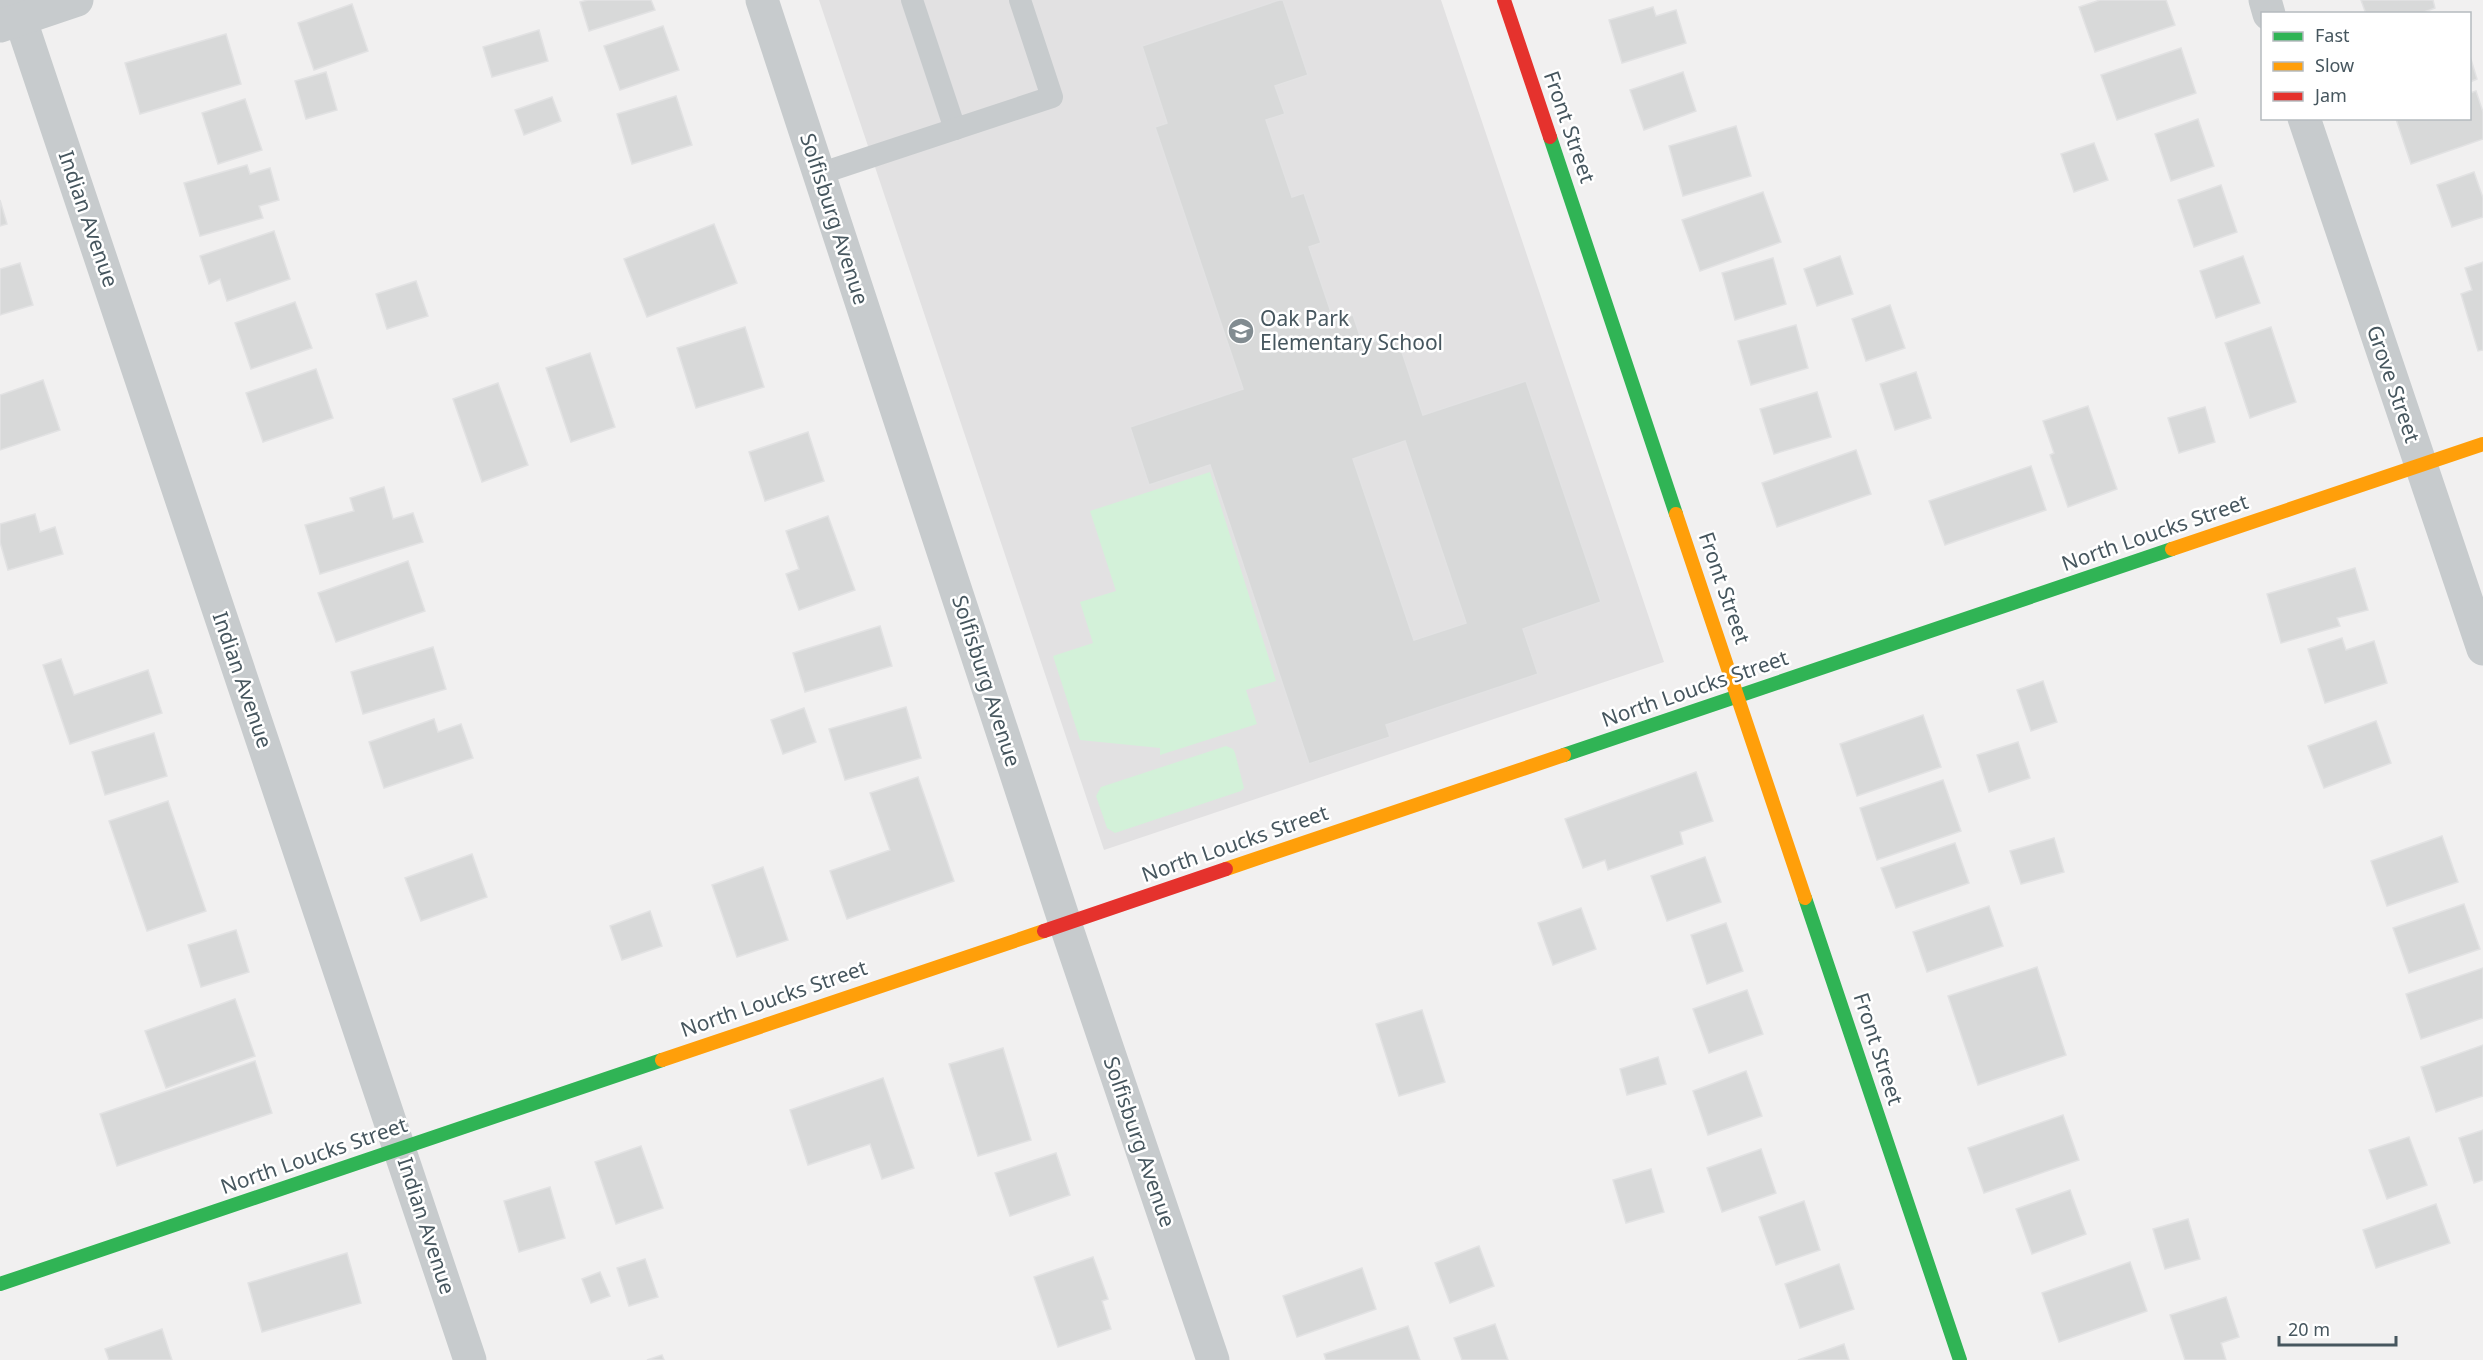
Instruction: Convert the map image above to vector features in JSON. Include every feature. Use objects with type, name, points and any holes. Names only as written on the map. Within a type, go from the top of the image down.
[{"type":"street","points":[[11,15],[77,0]]},
{"type":"street","name":"Solfisburg Avenue","points":[[762,0],[1065,923],[1213,1360]]},
{"type":"street","name":"Front Street","points":[[1504,0],[1960,1360]]},
{"type":"street","name":"Indian Avenue","points":[[11,15],[400,1149],[470,1360]]},
{"type":"street","name":"Grove Street","points":[[2305,120],[2483,649]]},
{"type":"street","name":"North Loucks Street","points":[[0,1284],[2483,444]]},
{"type":"lane","points":[[912,0],[955,129]]},
{"type":"lane","points":[[819,174],[1052,97],[1020,0]]},
{"type":"shaded area","name":"Oak Park Elementary School","points":[[819,0],[1441,0],[1664,662],[1104,850]]},
{"type":"green space","points":[[1210,472],[1276,681],[1246,690],[1257,724],[1160,755],[1160,748],[1080,740],[1053,656],[1093,643],[1080,602],[1116,591],[1090,511]]},
{"type":"green space","points":[[1226,746],[1233,749],[1235,753],[1244,788],[1241,791],[1115,833],[1107,828],[1096,796],[1101,787]]},
{"type":"building","points":[[651,0],[655,10],[589,31],[580,2]]},
{"type":"building","points":[[1283,0],[1308,75],[1275,86],[1285,114],[1266,120],[1292,197],[1304,193],[1321,243],[1309,247],[1334,321],[1353,315],[1363,345],[1396,334],[1423,415],[1526,381],[1601,602],[1523,629],[1538,674],[1386,725],[1390,737],[1309,764],[1210,465],[1149,485],[1130,427],[1243,389],[1155,127],[1167,123],[1142,46]],"holes":[[[1405,441],[1466,623],[1414,640],[1353,459]]]},
{"type":"building","points":[[2100,0],[2166,0],[2175,25],[2095,52],[2079,7]]},
{"type":"building","points":[[2361,0],[2433,0],[2435,8],[2424,12],[2365,12]]},
{"type":"building","points":[[352,4],[368,51],[314,70],[298,23]]},
{"type":"building","points":[[1653,7],[1656,16],[1676,10],[1686,43],[1622,63],[1609,20]]},
{"type":"building","points":[[663,26],[679,70],[620,90],[604,46]]},
{"type":"building","points":[[539,30],[548,61],[492,77],[483,47]]},
{"type":"building","points":[[226,34],[241,84],[140,114],[125,63]]},
{"type":"building","points":[[2181,48],[2196,93],[2117,120],[2101,75]]},
{"type":"building","points":[[2471,59],[2477,79],[2471,82]]},
{"type":"building","points":[[326,72],[337,110],[306,119],[295,81]]},
{"type":"building","points":[[1683,72],[1696,111],[1644,130],[1630,90]]},
{"type":"building","points":[[2476,91],[2483,112],[2483,139],[2411,164],[2396,120],[2471,120],[2471,93]]},
{"type":"building","points":[[676,96],[692,145],[632,164],[617,114]]},
{"type":"building","points":[[552,97],[561,121],[524,135],[515,110]]},
{"type":"building","points":[[245,99],[262,150],[218,164],[202,113]]},
{"type":"building","points":[[2198,119],[2214,166],[2171,181],[2155,134]]},
{"type":"building","points":[[1736,126],[1751,176],[1683,196],[1669,146]]},
{"type":"building","points":[[2094,143],[2108,180],[2074,192],[2061,154]]},
{"type":"building","points":[[247,165],[250,174],[270,168],[279,200],[259,206],[263,218],[200,236],[184,183]]},
{"type":"building","points":[[2474,172],[2483,198],[2483,217],[2452,227],[2437,185]]},
{"type":"building","points":[[2221,185],[2237,232],[2194,247],[2178,200]]},
{"type":"building","points":[[1763,192],[1781,242],[1700,271],[1682,220]]},
{"type":"building","points":[[0,200],[7,224],[0,226]]},
{"type":"building","points":[[714,224],[737,283],[647,317],[624,259]]},
{"type":"building","points":[[274,231],[290,279],[227,301],[220,279],[209,284],[200,256]]},
{"type":"building","points":[[1840,256],[1853,294],[1817,306],[1804,269]]},
{"type":"building","points":[[2243,256],[2260,303],[2216,318],[2200,271]]},
{"type":"building","points":[[1773,258],[1786,304],[1735,320],[1722,273]]},
{"type":"building","points":[[2483,262],[2483,350],[2478,351],[2461,294],[2472,290],[2465,268]]},
{"type":"building","points":[[20,263],[33,305],[0,315],[0,269]]},
{"type":"building","points":[[416,281],[428,316],[387,329],[376,294]]},
{"type":"building","points":[[295,302],[312,348],[251,369],[235,323]]},
{"type":"building","points":[[1890,305],[1905,348],[1866,361],[1852,319]]},
{"type":"building","points":[[1796,325],[1808,368],[1751,385],[1738,341]]},
{"type":"building","points":[[745,327],[764,387],[696,408],[677,348]]},
{"type":"building","points":[[2271,327],[2296,402],[2250,418],[2225,343]]},
{"type":"building","points":[[590,353],[615,427],[571,442],[546,368]]},
{"type":"building","points":[[316,369],[333,418],[263,442],[246,393]]},
{"type":"building","points":[[1916,372],[1931,418],[1895,430],[1880,384]]},
{"type":"building","points":[[43,380],[60,430],[0,450],[0,395]]},
{"type":"building","points":[[498,383],[528,465],[482,482],[453,399]]},
{"type":"building","points":[[1817,392],[1831,437],[1774,454],[1760,409]]},
{"type":"building","points":[[2088,406],[2117,489],[2068,507],[2050,455],[2054,453],[2043,421]]},
{"type":"building","points":[[2205,407],[2215,442],[2179,453],[2168,418]]},
{"type":"building","points":[[808,432],[824,481],[765,501],[749,452]]},
{"type":"building","points":[[1856,450],[1871,494],[1777,527],[1762,483]]},
{"type":"building","points":[[2031,466],[2046,510],[1945,545],[1929,501]]},
{"type":"building","points":[[384,487],[393,519],[413,513],[423,542],[320,574],[305,525],[354,511],[350,498]]},
{"type":"building","points":[[35,514],[40,532],[55,527],[63,554],[8,570],[0,542],[0,524]]},
{"type":"building","points":[[828,516],[855,590],[799,610],[786,574],[799,569],[786,531]]},
{"type":"building","points":[[408,561],[425,611],[336,642],[318,593]]},
{"type":"building","points":[[2355,568],[2368,610],[2337,618],[2340,626],[2281,643],[2267,594]]},
{"type":"building","points":[[880,626],[892,666],[805,692],[793,653]]},
{"type":"building","points":[[2342,638],[2346,650],[2374,641],[2387,683],[2325,703],[2308,649]]},
{"type":"building","points":[[433,647],[446,689],[363,714],[351,672]]},
{"type":"building","points":[[61,659],[74,695],[148,670],[162,713],[70,744],[43,665]]},
{"type":"building","points":[[2043,681],[2057,722],[2031,731],[2017,690]]},
{"type":"building","points":[[906,707],[921,758],[845,780],[829,729]]},
{"type":"building","points":[[804,708],[816,742],[783,754],[771,720]]},
{"type":"building","points":[[1923,715],[1941,767],[1857,796],[1840,744]]},
{"type":"building","points":[[434,719],[438,732],[461,724],[473,758],[384,788],[369,742]]},
{"type":"building","points":[[2376,721],[2391,763],[2324,788],[2308,746]]},
{"type":"building","points":[[154,733],[167,776],[105,795],[92,752]]},
{"type":"building","points":[[2018,742],[2030,778],[1989,792],[1977,755]]},
{"type":"building","points":[[1696,772],[1713,821],[1680,832],[1683,844],[1608,870],[1605,860],[1583,868],[1565,819]]},
{"type":"building","points":[[918,777],[954,881],[847,919],[830,871],[890,850],[870,793]]},
{"type":"building","points":[[1943,780],[1961,831],[1877,860],[1860,808]]},
{"type":"building","points":[[168,801],[206,911],[147,931],[109,821]]},
{"type":"building","points":[[2442,836],[2458,882],[2387,906],[2371,861]]},
{"type":"building","points":[[2054,838],[2064,872],[2021,884],[2010,851]]},
{"type":"building","points":[[1955,843],[1969,883],[1896,908],[1881,868]]},
{"type":"building","points":[[472,854],[487,897],[421,921],[405,878]]},
{"type":"building","points":[[1705,857],[1721,902],[1667,921],[1651,876]]},
{"type":"building","points":[[763,867],[788,940],[737,957],[712,885]]},
{"type":"building","points":[[2464,904],[2480,949],[2409,973],[2393,928]]},
{"type":"building","points":[[1989,906],[2003,946],[1927,972],[1913,932]]},
{"type":"building","points":[[1581,908],[1596,949],[1553,965],[1538,923]]},
{"type":"building","points":[[650,911],[662,946],[622,960],[610,926]]},
{"type":"building","points":[[1726,923],[1743,971],[1707,984],[1691,935]]},
{"type":"building","points":[[236,930],[249,972],[201,987],[188,945]]},
{"type":"building","points":[[2037,967],[2066,1055],[1978,1085],[1948,996]]},
{"type":"building","points":[[2483,968],[2483,1018],[2421,1039],[2406,994]]},
{"type":"building","points":[[1747,990],[1763,1034],[1709,1053],[1693,1009]]},
{"type":"building","points":[[235,999],[255,1056],[166,1088],[145,1031]]},
{"type":"building","points":[[1422,1010],[1445,1082],[1399,1096],[1376,1024]]},
{"type":"building","points":[[2483,1045],[2483,1096],[2436,1112],[2421,1067]]},
{"type":"building","points":[[1003,1048],[1031,1140],[978,1156],[949,1064]]},
{"type":"building","points":[[1658,1057],[1666,1084],[1627,1095],[1620,1069]]},
{"type":"building","points":[[255,1061],[272,1113],[117,1166],[100,1114]]},
{"type":"building","points":[[1746,1071],[1762,1116],[1708,1135],[1693,1091]]},
{"type":"building","points":[[883,1078],[914,1168],[882,1179],[870,1144],[808,1165],[790,1110]]},
{"type":"building","points":[[2063,1115],[2079,1160],[1984,1193],[1968,1148]]},
{"type":"building","points":[[2483,1130],[2483,1180],[2474,1183],[2459,1138]]},
{"type":"building","points":[[2409,1137],[2427,1185],[2387,1199],[2369,1150]]},
{"type":"building","points":[[641,1146],[663,1208],[616,1224],[595,1162]]},
{"type":"building","points":[[1761,1149],[1776,1193],[1722,1212],[1707,1168]]},
{"type":"building","points":[[1056,1153],[1070,1195],[1010,1216],[995,1173]]},
{"type":"building","points":[[1651,1169],[1664,1212],[1626,1223],[1613,1180]]},
{"type":"building","points":[[550,1187],[565,1238],[519,1252],[504,1201]]},
{"type":"building","points":[[2070,1190],[2086,1234],[2032,1254],[2016,1209]]},
{"type":"building","points":[[1804,1201],[1820,1250],[1776,1265],[1759,1217]]},
{"type":"building","points":[[2436,1204],[2450,1243],[2376,1268],[2363,1230]]},
{"type":"building","points":[[2188,1219],[2200,1259],[2165,1269],[2153,1229]]},
{"type":"building","points":[[1479,1246],[1494,1286],[1450,1303],[1435,1263]]},
{"type":"building","points":[[347,1253],[361,1303],[262,1332],[248,1283]]},
{"type":"building","points":[[1093,1257],[1108,1299],[1102,1301],[1111,1329],[1058,1347],[1034,1277]]},
{"type":"building","points":[[645,1259],[658,1297],[629,1306],[617,1268]]},
{"type":"building","points":[[2130,1262],[2147,1311],[2059,1342],[2042,1293]]},
{"type":"building","points":[[1839,1264],[1854,1309],[1800,1328],[1785,1284]]},
{"type":"building","points":[[1362,1268],[1376,1309],[1297,1337],[1283,1296]]},
{"type":"building","points":[[600,1272],[610,1296],[591,1303],[582,1279]]},
{"type":"building","points":[[2226,1297],[2239,1337],[2221,1343],[2226,1360],[2185,1360],[2170,1315]]},
{"type":"building","points":[[1495,1324],[1508,1360],[1462,1360],[1454,1338]]},
{"type":"building","points":[[1408,1326],[1420,1360],[1326,1360],[1324,1354]]},
{"type":"building","points":[[162,1329],[172,1360],[109,1360],[105,1349]]},
{"type":"building","points":[[1844,1344],[1849,1360],[1798,1360]]},
{"type":"building","points":[[662,1355],[664,1360],[647,1360]]},
{"type":"traffic: fast","points":[[1550,137],[1676,514]]},
{"type":"traffic: fast","points":[[1564,755],[2172,549]]},
{"type":"traffic: fast","points":[[1805,898],[1960,1360]]},
{"type":"traffic: fast","points":[[0,1284],[662,1060]]},
{"type":"traffic: slow","points":[[2172,549],[2483,444]]},
{"type":"traffic: slow","points":[[1676,514],[1805,898]]},
{"type":"traffic: slow","points":[[1226,869],[1564,755]]},
{"type":"traffic: slow","points":[[662,1060],[1044,931]]},
{"type":"traffic: jam","points":[[1504,0],[1550,137]]},
{"type":"traffic: jam","points":[[1044,931],[1226,869]]},
{"type":"place","name":"Oak Park Elementary School","points":[[1241,331]]}]
